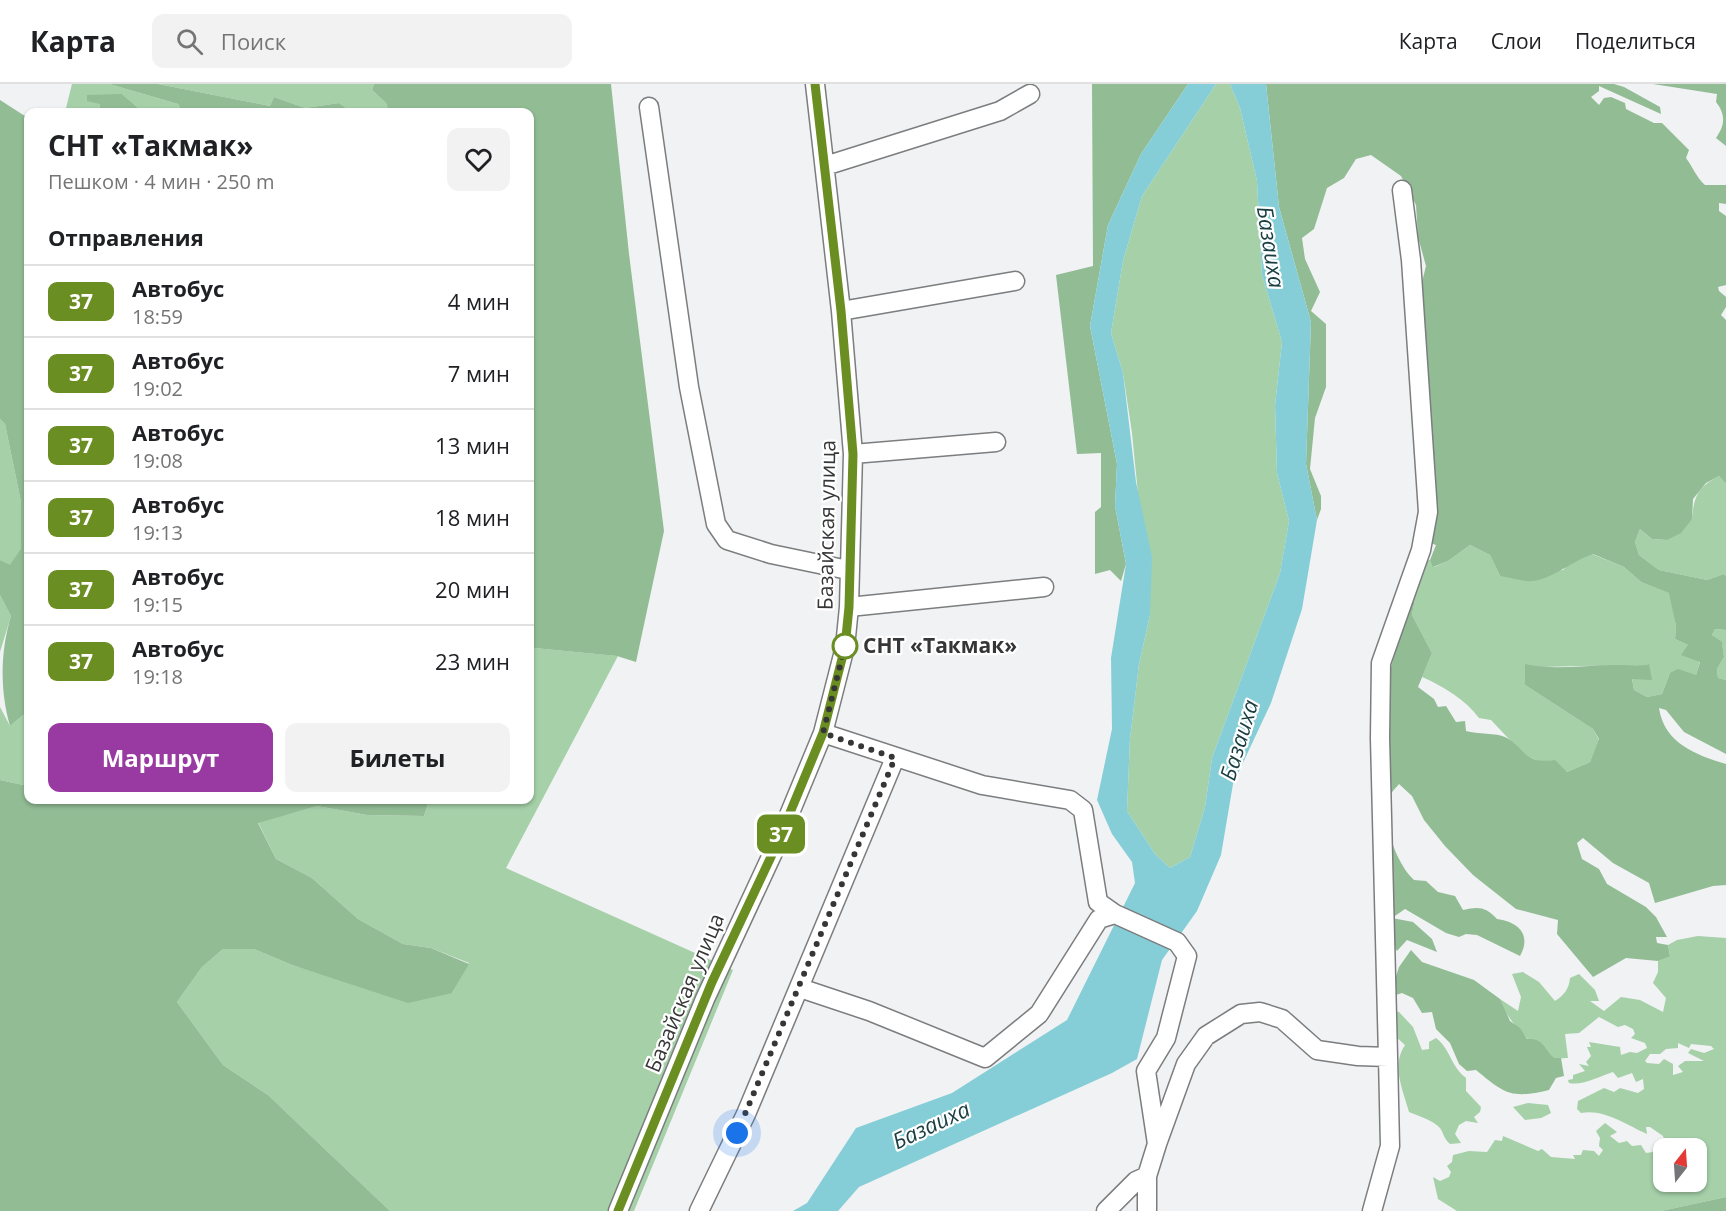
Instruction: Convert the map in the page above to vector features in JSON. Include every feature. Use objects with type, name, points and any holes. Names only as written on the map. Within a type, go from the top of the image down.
[{"type":"street","name":"Базайская улица","points":[[618,1211],[712,982],[777,844],[823,733],[845,647],[849,607],[848,570],[853,454],[841,311],[815,84]]},
{"type":"street","points":[[825,166],[1000,111],[1030,94]]},
{"type":"street","points":[[650,107],[688,387],[716,524],[727,540],[771,554],[848,570]]},
{"type":"street","points":[[1372,1211],[1390,1146],[1380,749],[1381,663],[1421,550],[1428,512],[1411,260],[1402,190]]},
{"type":"street","points":[[841,311],[1015,281]]},
{"type":"street","points":[[853,454],[996,442]]},
{"type":"street","points":[[849,607],[1044,587]]},
{"type":"street","points":[[823,733],[895,758],[982,784],[1070,800],[1083,810],[1098,902],[1115,914],[1177,942],[1187,956],[1166,1038],[1146,1071],[1157,1144]]},
{"type":"street","points":[[699,1211],[747,1114],[895,758]]},
{"type":"street","points":[[800,988],[869,1011],[985,1058],[1039,1014],[1099,919],[1115,914]]},
{"type":"street","points":[[1147,1211],[1147,1176],[1157,1144],[1186,1065],[1206,1036],[1241,1014],[1260,1012],[1282,1019],[1317,1050],[1358,1056],[1388,1056]]},
{"type":"street","points":[[1106,1211],[1136,1180],[1147,1176]]},
{"type":"green space","points":[[72,84],[109,84],[178,104],[180,108],[138,108],[122,94],[100,104],[100,108],[66,108]]},
{"type":"green space","points":[[109,84],[158,84],[270,106],[274,97],[305,108],[180,108],[178,104]]},
{"type":"green space","points":[[158,84],[374,84],[372,90],[386,103],[388,108],[346,108],[339,103],[305,108],[274,97],[270,106]]},
{"type":"green space","points":[[374,84],[611,84],[629,254],[664,531],[636,662],[617,656],[534,648],[534,108],[388,108],[386,103],[372,90]]},
{"type":"green space","points":[[1092,84],[1188,84],[1141,154],[1108,225],[1090,326],[1117,464],[1115,506],[1126,564],[1121,581],[1110,570],[1095,574],[1095,512],[1101,507],[1101,453],[1077,454],[1056,275],[1093,266]]},
{"type":"green space","points":[[1216,84],[1230,84],[1240,108],[1257,181],[1262,275],[1282,342],[1275,405],[1277,473],[1289,521],[1280,573],[1212,758],[1205,807],[1190,857],[1170,868],[1155,854],[1127,811],[1130,739],[1139,664],[1150,615],[1132,433],[1123,373],[1111,333],[1123,261],[1142,196]]},
{"type":"green space","points":[[1266,84],[1614,84],[1660,107],[1661,114],[1599,86],[1599,91],[1591,97],[1599,105],[1604,98],[1611,97],[1625,103],[1626,109],[1654,123],[1662,123],[1689,150],[1686,158],[1705,185],[1726,185],[1726,204],[1719,203],[1719,211],[1726,216],[1726,285],[1718,287],[1726,297],[1726,307],[1721,315],[1726,320],[1726,484],[1719,476],[1706,483],[1693,499],[1692,519],[1681,533],[1667,540],[1652,539],[1640,529],[1635,542],[1639,555],[1659,570],[1707,580],[1724,574],[1726,576],[1726,630],[1715,629],[1712,635],[1722,642],[1724,657],[1717,669],[1718,678],[1726,680],[1726,754],[1684,732],[1666,710],[1659,708],[1662,720],[1674,739],[1693,752],[1726,764],[1726,885],[1713,886],[1655,903],[1649,883],[1613,863],[1583,838],[1577,843],[1582,859],[1599,869],[1607,884],[1646,907],[1656,917],[1667,937],[1656,937],[1657,943],[1668,945],[1670,956],[1658,961],[1626,958],[1593,977],[1557,934],[1558,920],[1516,909],[1473,875],[1445,846],[1424,820],[1412,796],[1399,784],[1389,798],[1387,821],[1392,843],[1408,873],[1414,880],[1426,881],[1438,892],[1455,896],[1463,910],[1482,908],[1497,919],[1517,926],[1524,935],[1524,941],[1520,956],[1477,935],[1466,934],[1459,937],[1446,933],[1405,909],[1392,918],[1413,922],[1432,939],[1437,952],[1407,940],[1397,951],[1388,937],[1384,719],[1390,671],[1419,563],[1422,560],[1412,615],[1432,653],[1418,687],[1434,699],[1438,707],[1446,706],[1456,722],[1465,721],[1466,731],[1505,737],[1530,758],[1544,761],[1555,760],[1567,772],[1590,762],[1599,739],[1593,729],[1525,685],[1525,664],[1560,667],[1649,664],[1652,680],[1632,679],[1634,690],[1647,697],[1662,694],[1670,673],[1678,669],[1696,675],[1700,662],[1681,655],[1688,645],[1675,639],[1676,626],[1669,593],[1641,582],[1624,567],[1593,554],[1548,577],[1533,581],[1500,576],[1490,555],[1470,545],[1448,561],[1433,567],[1430,560],[1436,545],[1430,543],[1435,525],[1418,298],[1426,266],[1418,237],[1416,205],[1401,176],[1371,155],[1356,159],[1344,178],[1327,188],[1314,229],[1302,238],[1305,259],[1320,292],[1311,311],[1326,324],[1326,387],[1315,418],[1310,469],[1321,496],[1321,509],[1317,520],[1306,464],[1311,322],[1279,207]]},
{"type":"green space","points":[[1653,84],[1726,84],[1726,146],[1716,138],[1723,120],[1716,102],[1717,94]]},
{"type":"green space","points":[[122,94],[138,108],[100,108],[100,104],[87,101],[87,95]]},
{"type":"green space","points":[[0,100],[24,115],[24,714],[10,726],[4,699],[3,658],[11,616],[0,595],[0,560],[10,565],[21,548],[21,502],[5,424],[0,419]]},
{"type":"green space","points":[[339,103],[346,108],[305,108]]},
{"type":"green space","points":[[0,419],[5,424],[21,502],[21,548],[10,566],[0,560]]},
{"type":"green space","points":[[1719,476],[1726,484],[1726,576],[1724,574],[1707,580],[1659,570],[1639,555],[1635,542],[1640,529],[1652,539],[1667,540],[1692,519],[1698,493],[1706,484]]},
{"type":"green space","points":[[1470,545],[1490,555],[1500,576],[1563,570],[1573,560],[1592,554],[1624,567],[1641,582],[1670,593],[1676,626],[1675,639],[1688,645],[1700,661],[1696,675],[1670,673],[1662,694],[1647,697],[1634,690],[1632,678],[1649,664],[1637,667],[1622,665],[1540,667],[1525,685],[1593,729],[1599,740],[1590,762],[1567,772],[1524,755],[1491,720],[1479,718],[1454,694],[1422,677],[1432,653],[1412,615],[1422,560],[1430,560],[1434,567],[1448,561]]},
{"type":"green space","points":[[0,595],[11,616],[0,652]]},
{"type":"green space","points":[[1715,629],[1726,630],[1726,680],[1718,678],[1717,669],[1724,657],[1722,643],[1712,635]]},
{"type":"green space","points":[[534,648],[618,656],[506,868],[733,970],[634,1211],[390,1211],[268,1095],[223,1065],[177,1002],[202,967],[223,949],[254,949],[292,965],[340,980],[452,993],[469,963],[431,948],[403,944],[358,919],[312,878],[276,859],[258,822],[317,806],[367,815],[424,816],[428,804],[534,804]]},
{"type":"green space","points":[[0,707],[10,726],[24,714],[24,785],[0,780]]},
{"type":"green space","points":[[0,780],[24,785],[24,804],[428,804],[424,816],[367,815],[317,806],[258,823],[276,859],[312,878],[358,919],[403,944],[431,948],[469,964],[452,993],[408,1003],[292,965],[254,949],[223,949],[202,967],[177,1002],[223,1065],[268,1095],[390,1211],[0,1211]]},
{"type":"green space","points":[[1698,936],[1726,938],[1726,1197],[1661,1211],[1457,1211],[1438,1199],[1433,1177],[1440,1181],[1449,1177],[1451,1172],[1447,1166],[1452,1162],[1453,1155],[1469,1151],[1487,1152],[1495,1140],[1502,1141],[1503,1136],[1538,1151],[1542,1149],[1551,1157],[1575,1159],[1573,1155],[1581,1155],[1583,1150],[1594,1151],[1599,1156],[1603,1150],[1599,1146],[1600,1138],[1596,1131],[1605,1123],[1617,1132],[1610,1136],[1619,1143],[1627,1141],[1632,1146],[1641,1145],[1646,1153],[1653,1152],[1653,1192],[1707,1192],[1707,1138],[1664,1138],[1650,1127],[1646,1127],[1647,1134],[1607,1116],[1590,1112],[1581,1113],[1577,1109],[1578,1101],[1604,1088],[1614,1092],[1620,1088],[1638,1093],[1644,1089],[1643,1079],[1636,1082],[1632,1073],[1618,1078],[1613,1072],[1574,1084],[1569,1083],[1568,1080],[1573,1079],[1573,1075],[1585,1071],[1579,1064],[1589,1066],[1586,1062],[1591,1056],[1587,1047],[1591,1047],[1589,1042],[1620,1047],[1621,1055],[1630,1052],[1637,1053],[1647,1048],[1645,1043],[1631,1038],[1635,1034],[1633,1029],[1625,1025],[1618,1027],[1599,1017],[1579,1033],[1565,1034],[1568,1058],[1553,1058],[1521,1032],[1507,1015],[1500,999],[1518,1011],[1521,997],[1512,974],[1523,972],[1539,982],[1555,1001],[1566,991],[1570,978],[1579,974],[1595,990],[1599,1001],[1590,1001],[1604,1011],[1621,997],[1640,1000],[1663,1012],[1666,998],[1653,983],[1658,972],[1658,961],[1670,955],[1668,945],[1677,940]],"holes":[[[1678,1043],[1689,1048],[1691,1044],[1711,1046],[1714,1049],[1704,1053],[1691,1049],[1688,1053],[1704,1061],[1685,1061],[1678,1066],[1683,1072],[1673,1075],[1673,1064],[1664,1059],[1659,1064],[1645,1061],[1650,1054],[1660,1054],[1666,1049],[1678,1048]]]},
{"type":"green space","points":[[1411,950],[1422,962],[1474,980],[1500,999],[1510,1021],[1520,1028],[1527,1039],[1537,1040],[1554,1058],[1561,1058],[1564,1076],[1556,1078],[1549,1090],[1517,1094],[1494,1085],[1476,1070],[1467,1071],[1459,1064],[1450,1043],[1436,1029],[1432,1012],[1422,1013],[1413,998],[1402,993],[1396,995],[1391,992],[1399,967]]},
{"type":"green space","points":[[1392,1011],[1399,1012],[1413,1027],[1422,1050],[1429,1049],[1429,1042],[1436,1038],[1441,1042],[1457,1069],[1466,1078],[1466,1091],[1481,1107],[1480,1112],[1474,1117],[1478,1123],[1466,1121],[1459,1125],[1455,1134],[1461,1143],[1450,1144],[1437,1125],[1409,1112],[1401,1087],[1399,1070],[1399,1061],[1405,1045],[1394,1035]]},
{"type":"green space","points":[[1528,1103],[1548,1105],[1551,1113],[1541,1118],[1525,1120],[1513,1107]]},
{"type":"green space","points":[[1726,1197],[1726,1211],[1661,1211]]},
{"type":"water","name":"Базаиха","points":[[1188,84],[1216,84],[1142,196],[1123,261],[1111,333],[1123,373],[1136,482],[1152,557],[1150,615],[1139,664],[1130,739],[1127,811],[1155,854],[1170,868],[1190,857],[1205,807],[1212,758],[1280,573],[1289,521],[1277,473],[1275,405],[1282,342],[1262,275],[1257,181],[1240,108],[1230,84],[1266,84],[1279,207],[1311,322],[1306,464],[1317,520],[1302,609],[1271,703],[1233,784],[1221,855],[1197,911],[1162,960],[1137,1059],[1112,1073],[859,1187],[838,1211],[793,1211],[807,1203],[856,1128],[952,1093],[1067,1020],[1135,883],[1132,862],[1112,834],[1097,800],[1112,729],[1111,658],[1126,564],[1115,506],[1117,464],[1090,326],[1108,225],[1141,154]]},
{"type":"bus line","name":"37","points":[[618,1211],[712,982],[777,844],[823,733],[830,714],[845,647],[849,607],[848,570],[853,454],[841,311],[815,84]]},
{"type":"place","name":"СНТ «Такмак»","points":[[845,646]]},
{"type":"route","points":[[737,1133],[747,1114],[895,758],[823,733],[830,714],[845,646]]}]
